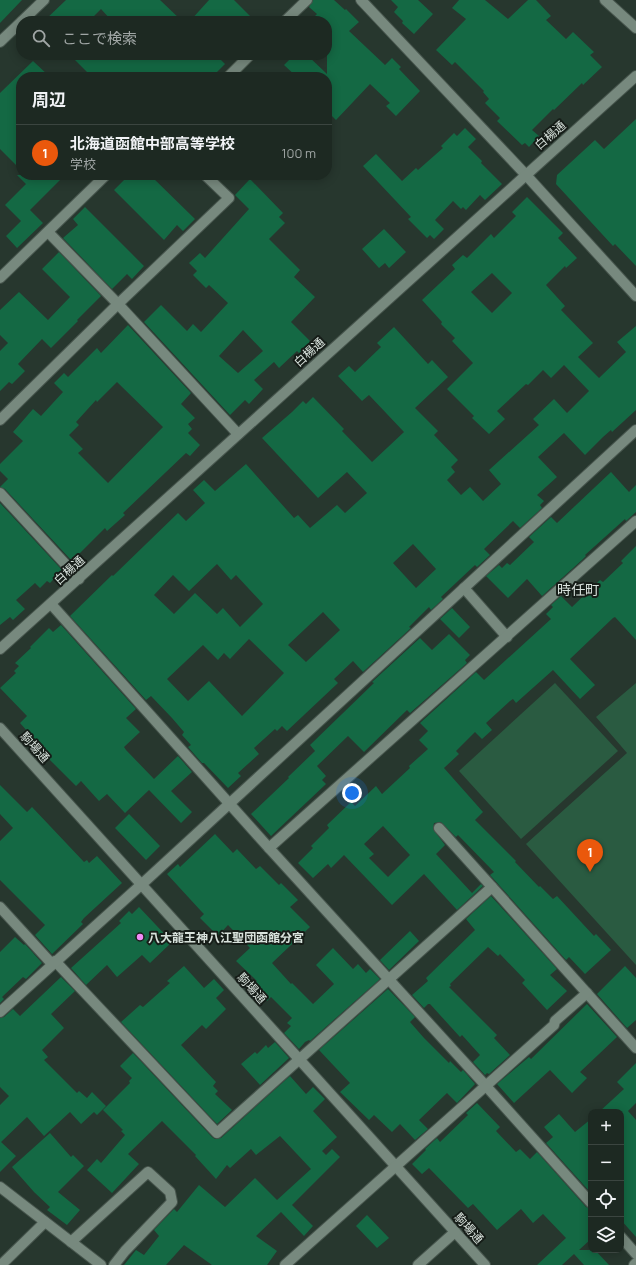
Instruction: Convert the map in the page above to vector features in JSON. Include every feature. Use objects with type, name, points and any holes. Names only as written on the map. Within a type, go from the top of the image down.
[{"type":"street","points":[[28,16],[44,0]]},
{"type":"street","points":[[290,16],[307,0]]},
{"type":"street","points":[[361,0],[526,175],[636,296]]},
{"type":"street","points":[[605,0],[636,28]]},
{"type":"street","points":[[0,42],[16,27]]},
{"type":"street","points":[[233,72],[245,60]]},
{"type":"street","name":"白楊通","points":[[0,649],[636,76]]},
{"type":"street","points":[[0,278],[101,180]]},
{"type":"street","points":[[0,420],[229,198],[210,180]]},
{"type":"street","points":[[48,232],[118,304],[238,434]]},
{"type":"street","points":[[0,1012],[142,884],[636,430]]},
{"type":"street","points":[[0,493],[79,579]]},
{"type":"street","points":[[269,848],[636,521]]},
{"type":"street","points":[[464,588],[507,637]]},
{"type":"street","points":[[51,604],[269,848],[588,1200]]},
{"type":"street","name":"駒場通","points":[[0,728],[485,1265]]},
{"type":"street","points":[[439,828],[636,1048]]},
{"type":"street","points":[[0,907],[217,1132],[492,887]]},
{"type":"street","points":[[285,1265],[486,1086],[587,993]]},
{"type":"street","points":[[71,1242],[148,1172],[170,1192],[172,1202],[125,1251],[114,1265]]},
{"type":"street","points":[[0,1187],[101,1265]]},
{"type":"street","points":[[1,1265],[45,1222]]},
{"type":"street","points":[[418,1265],[455,1232]]},
{"type":"street","points":[[624,1240],[636,1254]]},
{"type":"green space","points":[[555,683],[618,751],[521,839],[459,771]]},
{"type":"green space","points":[[636,683],[636,965],[526,844],[627,753],[596,717]]},
{"type":"building","points":[[0,0],[22,0],[0,23]]},
{"type":"building","points":[[66,0],[160,0],[177,16],[107,16],[101,9],[94,16],[49,16]]},
{"type":"building","points":[[209,0],[234,0],[250,16],[195,16]]},
{"type":"building","points":[[313,0],[334,0],[359,22],[349,31],[385,65],[392,58],[401,67],[399,69],[420,91],[396,116],[386,106],[390,103],[370,84],[336,120],[332,116],[332,72],[327,72],[327,60],[332,60],[332,16],[315,16],[317,14],[309,7]]},
{"type":"building","points":[[391,0],[418,0],[433,14],[414,34],[402,23],[403,21],[394,12],[398,7]]},
{"type":"building","points":[[459,0],[485,0],[508,19],[528,0],[536,0],[551,16],[546,20],[566,39],[573,32],[594,52],[590,55],[602,67],[583,85],[582,83],[554,110],[553,109],[532,130],[539,136],[529,147],[525,143],[522,145],[497,121],[500,118],[485,103],[489,99],[483,92],[484,91],[455,62],[452,65],[436,50],[466,19],[452,8]]},
{"type":"building","points":[[75,60],[221,60],[225,64],[217,72],[87,72]]},
{"type":"building","points":[[289,60],[312,60],[325,72],[292,72],[284,65]]},
{"type":"building","points":[[33,61],[45,72],[22,72]]},
{"type":"building","points":[[16,77],[16,165],[0,149],[0,93]]},
{"type":"building","points":[[636,119],[636,266],[615,244],[613,246],[556,184],[557,175],[595,140],[604,149]]},
{"type":"building","points":[[465,128],[476,139],[468,147],[482,161],[481,163],[502,184],[485,200],[480,195],[466,210],[463,207],[461,209],[453,201],[435,220],[444,229],[434,239],[430,235],[427,238],[408,219],[411,217],[363,166],[376,154],[402,181],[416,168],[418,170],[443,148],[441,146],[454,133],[457,136]]},
{"type":"building","points":[[22,180],[60,180],[30,210],[43,223],[17,248],[6,236],[21,221],[5,205],[26,184]]},
{"type":"building","points":[[124,180],[155,180],[195,219],[183,231],[177,225],[164,240],[114,190]]},
{"type":"building","points":[[249,180],[251,180],[283,213],[279,217],[285,223],[269,239],[300,270],[294,277],[315,297],[291,322],[311,342],[299,353],[297,351],[279,368],[274,362],[254,380],[263,389],[249,404],[245,400],[230,415],[144,322],[161,305],[187,331],[193,324],[201,332],[228,303],[209,285],[206,288],[193,275],[197,271],[189,263],[200,253],[205,258],[249,209],[235,195]],"holes":[[[243,330],[263,351],[238,373],[219,356]]]},
{"type":"building","points":[[527,197],[563,233],[558,238],[577,258],[566,268],[565,266],[546,285],[565,306],[561,310],[593,343],[578,357],[599,378],[626,352],[617,342],[636,326],[636,410],[612,432],[611,430],[603,437],[585,455],[564,433],[538,457],[557,477],[537,495],[544,501],[540,505],[542,508],[520,528],[513,521],[484,549],[490,555],[477,567],[475,565],[441,597],[443,599],[431,610],[429,607],[409,627],[411,628],[363,672],[353,661],[334,679],[338,683],[287,731],[282,726],[277,731],[275,729],[254,748],[259,754],[238,773],[241,776],[228,788],[188,747],[191,745],[182,735],[184,732],[172,718],[151,696],[146,700],[70,616],[178,513],[186,521],[205,503],[193,490],[204,480],[215,491],[246,464],[294,518],[298,515],[310,528],[337,505],[345,513],[367,493],[347,472],[318,498],[262,438],[303,401],[306,404],[313,397],[344,429],[342,431],[372,462],[404,432],[369,395],[362,401],[338,376],[349,366],[355,372],[381,347],[377,343],[394,327],[428,364],[432,360],[448,377],[415,408],[438,431],[434,435],[458,460],[451,467],[455,472],[447,480],[461,495],[470,487],[483,501],[501,484],[489,470],[539,425],[533,419],[554,399],[567,413],[589,391],[564,365],[551,378],[543,370],[528,385],[526,384],[497,411],[505,419],[489,434],[472,418],[474,416],[447,389],[473,363],[452,341],[455,338],[441,324],[442,322],[422,300],[455,269],[452,265],[463,255],[467,258],[491,234],[494,238],[516,216],[512,212]],"holes":[[[492,273],[512,293],[492,313],[471,292]],[[413,544],[436,569],[416,588],[393,563]],[[217,564],[231,580],[236,575],[263,604],[240,627],[223,608],[217,614],[195,593],[174,614],[154,595],[173,575],[189,591]],[[323,612],[340,630],[306,662],[288,645]],[[249,639],[284,673],[242,716],[209,681],[188,701],[167,679],[203,645],[218,660],[224,653],[230,659]]]},
{"type":"building","points":[[85,207],[144,266],[132,279],[127,274],[112,289],[63,238],[78,225],[73,219]]},
{"type":"building","points":[[384,229],[406,252],[389,268],[385,263],[379,268],[362,249]]},
{"type":"building","points":[[59,252],[101,296],[51,348],[42,339],[18,364],[25,371],[12,384],[9,382],[0,391],[0,351],[8,343],[0,335],[0,310],[19,292],[48,320],[70,297],[42,269]]},
{"type":"building","points":[[128,325],[191,393],[181,404],[195,418],[188,424],[192,429],[188,433],[200,445],[190,456],[186,453],[123,513],[125,515],[107,531],[105,528],[72,561],[5,489],[0,487],[8,479],[0,471],[0,464],[23,441],[13,432],[33,409],[41,416],[63,392],[54,383],[64,373],[68,377],[97,348],[101,353]],"holes":[[[117,382],[163,427],[108,483],[78,453],[83,449],[69,435],[79,425],[76,422],[96,400],[97,402]]]},
{"type":"building","points":[[611,472],[629,492],[636,485],[636,512],[626,521],[625,519],[542,596],[527,579],[508,598],[486,576],[499,565],[502,568],[507,563],[510,565],[534,542],[529,537],[551,517],[557,523]]},
{"type":"building","points":[[0,503],[62,570],[50,583],[47,581],[40,588],[35,583],[16,600],[25,609],[13,620],[10,617],[0,625]]},
{"type":"building","points":[[636,546],[636,640],[615,617],[613,618],[570,659],[595,685],[580,699],[553,670],[516,703],[513,699],[510,701],[486,723],[492,730],[482,739],[475,732],[456,751],[459,754],[444,768],[483,812],[475,820],[516,861],[515,862],[539,887],[540,886],[553,899],[557,896],[594,936],[596,934],[611,950],[585,974],[569,957],[566,960],[490,875],[494,872],[458,835],[456,837],[441,822],[434,823],[433,829],[445,845],[436,854],[472,893],[481,884],[483,886],[457,910],[424,874],[392,905],[344,855],[331,868],[328,864],[313,878],[298,863],[313,848],[311,846],[329,828],[327,825],[351,802],[355,806],[376,786],[382,794],[428,749],[419,740],[428,731],[420,723],[476,672],[484,680],[551,619],[546,614],[553,607],[551,605],[561,596],[572,607],[600,580],[603,582],[623,563],[621,561]],"holes":[[[383,826],[410,855],[388,877],[369,858],[374,854],[364,844]]]},
{"type":"building","points":[[452,608],[470,627],[459,638],[440,619]]},
{"type":"building","points":[[61,625],[136,709],[126,718],[140,732],[124,747],[126,750],[154,779],[178,756],[192,772],[171,791],[192,812],[181,823],[149,790],[125,813],[107,794],[99,801],[81,781],[76,786],[42,752],[44,750],[20,723],[27,716],[0,688],[16,673],[14,671],[19,666],[15,663],[31,648],[30,647],[49,628],[53,632]]},
{"type":"building","points":[[449,634],[470,655],[465,660],[467,663],[410,713],[407,710],[364,752],[348,736],[317,766],[326,776],[322,780],[326,784],[271,836],[251,814],[315,751],[310,745],[374,683],[372,682],[420,638],[432,650]]},
{"type":"building","points":[[0,785],[27,812],[32,807],[84,862],[87,860],[89,863],[97,856],[122,883],[84,918],[81,922],[83,924],[52,954],[35,935],[45,925],[0,880],[0,841],[13,828],[0,814]]},
{"type":"building","points":[[129,814],[160,846],[146,860],[115,828]]},
{"type":"building","points":[[215,834],[233,853],[237,849],[256,869],[260,866],[279,885],[281,883],[298,900],[290,907],[310,927],[272,963],[291,984],[292,983],[313,1004],[334,984],[316,965],[333,948],[353,969],[358,964],[366,973],[370,969],[380,979],[310,1041],[305,1042],[299,1049],[284,1033],[291,1026],[287,1023],[292,1018],[271,997],[267,1001],[252,986],[257,981],[236,961],[250,948],[228,925],[218,936],[200,918],[204,914],[167,874],[178,864],[180,867]]},
{"type":"building","points":[[491,896],[557,969],[550,975],[567,991],[547,1010],[522,983],[525,980],[500,954],[498,956],[488,947],[450,984],[451,986],[449,987],[497,1035],[494,1038],[510,1055],[489,1074],[487,1073],[485,1075],[473,1062],[480,1055],[462,1035],[460,1037],[430,1004],[424,1008],[412,995],[428,981],[426,978],[475,930],[466,919]]},
{"type":"building","points":[[139,907],[172,942],[150,963],[142,955],[117,977],[107,965],[86,985],[71,968],[121,923],[119,921],[129,911],[132,914]]},
{"type":"building","points":[[410,931],[419,941],[389,970],[380,960]]},
{"type":"building","points":[[15,937],[24,945],[25,944],[42,963],[26,979],[23,977],[2,997],[4,999],[0,1003],[0,952]]},
{"type":"building","points":[[184,966],[204,988],[214,979],[224,990],[216,998],[226,1009],[206,1029],[202,1025],[181,1045],[216,1082],[213,1086],[218,1091],[215,1094],[232,1110],[217,1124],[121,1022],[140,1005],[143,1007],[170,983],[167,981]]},
{"type":"building","points":[[625,966],[636,978],[636,1020],[627,1028],[597,994]]},
{"type":"building","points":[[61,977],[75,991],[51,1014],[64,1028],[42,1050],[48,1057],[44,1060],[77,1093],[79,1091],[87,1098],[92,1092],[106,1106],[97,1115],[94,1112],[81,1124],[70,1112],[44,1136],[27,1117],[1,1142],[16,1156],[0,1172],[0,1105],[9,1096],[0,1087],[0,1018],[4,1017],[13,1009],[20,1016]]},
{"type":"building","points":[[388,989],[415,1017],[410,1022],[424,1038],[449,1063],[450,1061],[461,1072],[463,1070],[475,1084],[457,1103],[447,1093],[419,1120],[428,1129],[415,1140],[400,1124],[392,1132],[374,1115],[369,1120],[340,1092],[350,1083],[319,1050]]},
{"type":"building","points":[[587,1004],[617,1037],[580,1072],[587,1078],[572,1093],[550,1070],[514,1103],[497,1084],[529,1057],[531,1059]]},
{"type":"building","points":[[275,1042],[289,1058],[260,1085],[241,1064],[255,1052],[257,1054],[266,1045],[268,1048]]},
{"type":"building","points":[[133,1053],[215,1139],[221,1138],[290,1076],[306,1094],[313,1087],[325,1099],[313,1111],[337,1137],[322,1151],[326,1155],[332,1149],[340,1157],[292,1205],[313,1226],[304,1236],[281,1212],[256,1236],[277,1251],[267,1265],[212,1265],[184,1245],[166,1265],[124,1265],[136,1250],[144,1255],[159,1236],[154,1230],[174,1209],[177,1212],[199,1185],[225,1207],[255,1178],[277,1200],[311,1169],[280,1136],[256,1155],[251,1149],[230,1168],[227,1165],[216,1179],[195,1156],[196,1155],[162,1121],[128,1154],[139,1164],[112,1193],[87,1170],[97,1159],[101,1163],[125,1135],[121,1131],[123,1130],[103,1110],[130,1083],[129,1081],[132,1078],[120,1066]]},
{"type":"building","points":[[636,1063],[636,1103],[628,1111],[636,1120],[636,1237],[624,1223],[624,1109],[602,1109],[624,1089],[617,1082]]},
{"type":"building","points":[[477,1103],[500,1127],[496,1131],[516,1152],[520,1149],[530,1159],[537,1152],[588,1208],[588,1242],[579,1250],[588,1250],[588,1253],[598,1253],[609,1265],[584,1265],[574,1254],[562,1265],[537,1265],[566,1238],[543,1214],[533,1223],[521,1209],[497,1230],[473,1204],[468,1208],[429,1168],[422,1174],[412,1164],[437,1138],[440,1142],[468,1115],[466,1113]]},
{"type":"building","points":[[559,1114],[575,1132],[588,1121],[588,1190],[546,1143],[553,1137],[544,1127]]},
{"type":"building","points":[[50,1133],[71,1157],[73,1155],[84,1166],[58,1192],[80,1210],[67,1225],[47,1210],[50,1207],[34,1192],[12,1167]]},
{"type":"building","points":[[367,1215],[389,1238],[377,1248],[356,1226]]},
{"type":"place","name":"北海道函館中部高等学校","points":[[590,872]]},
{"type":"place","name":"八大龍王神八江聖団函館分宮","points":[[140,937]]},
{"type":"district","name":"時任町","points":[[578,589]]}]
